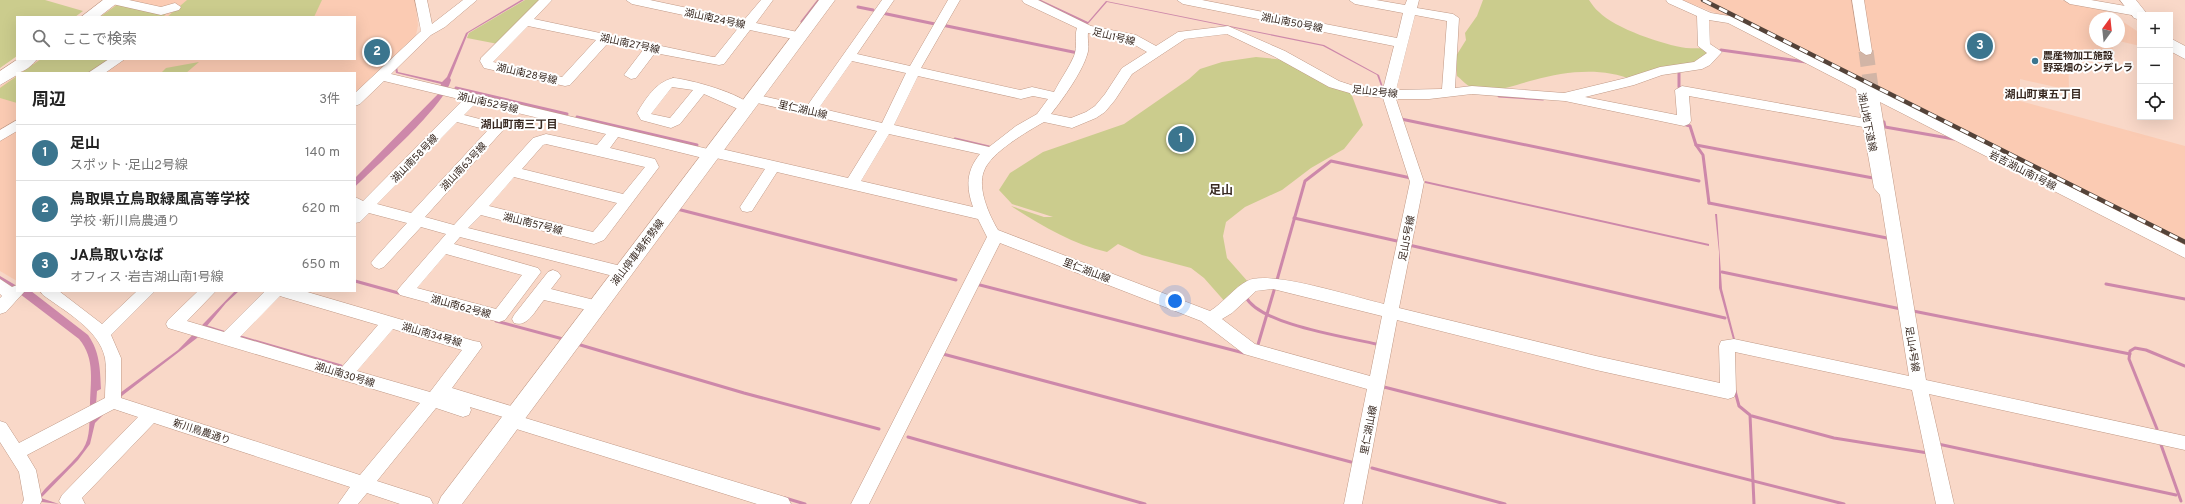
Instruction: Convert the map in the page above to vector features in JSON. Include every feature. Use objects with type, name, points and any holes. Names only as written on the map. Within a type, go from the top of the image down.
[{"type":"main road","points":[[90,16],[113,0]]},
{"type":"main road","name":"湖山停車場布勢線","points":[[448,504],[712,153],[798,36],[827,0]]},
{"type":"main road","points":[[2173,45],[2185,54]]},
{"type":"main road","points":[[0,79],[28,60]]},
{"type":"street","points":[[113,0],[162,11],[180,4]]},
{"type":"street","points":[[421,0],[427,32]]},
{"type":"street","points":[[356,100],[427,32],[471,0]]},
{"type":"street","points":[[525,21],[546,0]]},
{"type":"street","name":"湖山南24号線","points":[[632,0],[798,36]]},
{"type":"street","points":[[748,25],[767,0]]},
{"type":"street","points":[[810,110],[888,0]]},
{"type":"street","points":[[852,184],[886,128],[914,70],[954,0]]},
{"type":"street","name":"足山1号線","points":[[1030,0],[1084,27],[1101,33],[1132,38],[1157,52]]},
{"type":"street","name":"湖山南50号線","points":[[1183,0],[1240,6],[1402,43]]},
{"type":"street","points":[[1355,0],[1411,5],[1452,18],[1448,92]]},
{"type":"street","name":"湖山地下道線","points":[[1672,0],[1703,14],[1731,20],[1867,91]]},
{"type":"street","points":[[1858,0],[1866,51]]},
{"type":"street","points":[[2070,0],[2135,9]]},
{"type":"street","points":[[166,16],[180,4]]},
{"type":"street","points":[[1388,94],[1411,5]]},
{"type":"street","points":[[1042,117],[1072,124],[1091,115],[1100,109],[1110,97],[1127,71],[1182,35],[1196,36],[1230,29],[1240,6]]},
{"type":"street","name":"足山2号線","points":[[1228,30],[1280,54],[1334,84],[1353,90],[1388,94],[1429,95],[1472,90],[1564,97],[1629,82],[1660,71],[1697,66],[1705,62],[1716,52],[1704,46],[1703,14]]},
{"type":"street","name":"湖山南28号線","points":[[525,21],[486,61],[489,64],[565,82],[605,38]]},
{"type":"street","name":"湖山南27号線","points":[[525,21],[719,61],[748,25]]},
{"type":"street","points":[[860,504],[996,235],[990,231],[983,215],[975,174],[991,152],[1020,129],[1042,117],[1057,97],[1081,55],[1083,42],[1081,35],[1084,27]]},
{"type":"street","points":[[631,75],[652,48]]},
{"type":"street","points":[[848,56],[1021,95],[1032,91],[1057,97]]},
{"type":"street","points":[[97,72],[116,60]]},
{"type":"street","name":"湖山南52号線","points":[[382,76],[615,132],[774,166],[983,215]]},
{"type":"street","name":"里仁湖山線","points":[[702,88],[729,98],[810,110],[991,152]]},
{"type":"street","points":[[1564,97],[1684,121],[1682,90],[1870,124]]},
{"type":"street","name":"湖山地下道線","points":[[1867,91],[1870,124],[1881,188],[1887,192]]},
{"type":"street","name":"湖山地下道線","points":[[1867,91],[1887,192]]},
{"type":"street","name":"岩吉湖山南1号線","points":[[1867,91],[2185,252]]},
{"type":"street","name":"足山5号線","points":[[1376,385],[1417,182],[1388,94]]},
{"type":"street","name":"湖山南58号線","points":[[356,216],[361,204],[454,117],[472,98]]},
{"type":"street","name":"湖山南63号線","points":[[416,220],[498,128],[454,117]]},
{"type":"street","points":[[0,136],[16,126]]},
{"type":"street","points":[[600,150],[615,132]]},
{"type":"street","name":"湖山南57号線","points":[[546,139],[600,150],[650,163],[652,167],[599,236],[594,238],[478,209],[538,141],[546,139]]},
{"type":"street","points":[[747,207],[774,166]]},
{"type":"street","points":[[511,171],[627,200]]},
{"type":"street","name":"足山4号線","points":[[1887,192],[1919,385],[1945,504]]},
{"type":"street","points":[[361,204],[457,231],[621,272]]},
{"type":"street","name":"湖山南62号線","points":[[443,247],[533,272],[499,316],[405,291],[443,247],[457,231],[478,209]]},
{"type":"street","points":[[379,263],[416,220]]},
{"type":"street","name":"里仁湖山線","points":[[996,235],[1210,319],[1250,349],[1376,385],[1353,504]]},
{"type":"street","points":[[520,319],[553,276]]},
{"type":"street","points":[[1210,319],[1226,309],[1252,285],[1273,284],[1596,363],[1728,392],[1726,346],[1734,345],[2185,443]]},
{"type":"street","points":[[0,308],[10,290]]},
{"type":"street","points":[[15,453],[113,402],[113,358],[107,341],[80,314],[49,292]]},
{"type":"street","points":[[101,335],[146,292]]},
{"type":"street","name":"湖山南30号線","points":[[207,292],[174,324],[345,374],[436,396]]},
{"type":"street","points":[[228,339],[274,292]]},
{"type":"street","points":[[285,292],[390,322]]},
{"type":"street","points":[[541,293],[596,306]]},
{"type":"street","name":"湖山南34号線","points":[[345,374],[390,322],[474,346],[436,396]]},
{"type":"street","points":[[436,396],[513,417],[782,504]]},
{"type":"street","points":[[436,396],[463,410]]},
{"type":"street","points":[[347,504],[436,396]]},
{"type":"street","name":"新川鳥農通り","points":[[113,402],[424,504]]},
{"type":"street","points":[[76,504],[68,501],[152,414]]},
{"type":"street","points":[[0,428],[27,470],[33,504]]},
{"type":"shaded area","points":[[123,0],[415,0],[418,25],[416,35],[407,46],[356,93],[356,72],[21,72],[39,60],[356,60],[356,16],[100,16]]},
{"type":"shaded area","points":[[521,0],[524,0],[468,33],[450,78],[451,80],[446,91],[436,105],[409,135],[356,186],[356,177],[439,93],[441,84],[396,73],[395,68],[432,35],[397,67],[398,72],[442,82],[447,77],[466,33]]},
{"type":"shaded area","points":[[1033,0],[1041,0],[1088,22],[1106,1],[1324,45],[1379,75],[1400,138],[1377,75],[1323,46],[1107,2],[1087,25]]},
{"type":"shaded area","points":[[1682,0],[2060,0],[2106,11],[2108,12],[2089,12],[2089,48],[2113,48],[2114,60],[2068,49],[2069,90],[2020,79],[2020,101],[2185,146],[2185,245],[1752,27]]},
{"type":"shaded area","points":[[2125,23],[2137,31],[2137,45],[2125,42]]},
{"type":"shaded area","points":[[16,76],[16,280],[0,271],[0,87]]},
{"type":"shaded area","points":[[1425,181],[1709,244],[1709,246],[1425,183]]},
{"type":"shaded area","points":[[1715,214],[1717,214],[1722,289],[1736,343],[1734,343],[1719,288],[1719,252]]},
{"type":"shaded area","points":[[0,276],[16,285],[16,292],[0,283]]},
{"type":"shaded area","points":[[16,292],[32,292],[88,335],[92,341],[99,361],[101,389],[97,391],[95,419],[120,393],[178,350],[234,292],[238,292],[226,303],[197,338],[123,395],[95,423],[90,444],[78,460],[41,498],[59,504],[42,502],[34,504],[45,489],[71,463],[86,444],[89,423],[91,380],[90,363],[88,355],[79,339]]},
{"type":"green space","points":[[0,0],[45,0],[83,11],[76,16],[16,16],[16,57],[0,68]]},
{"type":"green space","points":[[187,0],[322,0],[314,16],[168,16]]},
{"type":"green space","points":[[525,0],[541,0],[498,44],[467,38],[469,33]]},
{"type":"green space","points":[[1483,0],[1589,0],[1606,18],[1627,30],[1653,40],[1677,46],[1713,51],[1704,61],[1633,80],[1609,73],[1584,72],[1559,74],[1495,90],[1479,89],[1469,86],[1457,76],[1456,56],[1466,40],[1465,33],[1477,16]]},
{"type":"green space","points":[[118,4],[166,14],[164,16],[101,16]]},
{"type":"green space","points":[[1256,57],[1286,60],[1351,93],[1363,125],[1344,149],[1311,168],[1282,190],[1245,207],[1226,222],[1223,236],[1227,258],[1249,283],[1227,304],[1204,278],[1191,268],[1142,255],[1118,244],[1107,252],[1081,244],[1045,227],[1011,206],[1044,217],[1053,217],[1012,204],[999,190],[1010,173],[1043,152],[1124,124],[1189,79],[1200,69],[1222,62]]},
{"type":"green space","points":[[40,60],[114,60],[95,72],[22,72]]},
{"type":"green space","points":[[199,62],[187,72],[162,72],[166,68]]},
{"type":"green space","points":[[16,77],[16,103],[0,98],[0,88]]},
{"type":"waterway","points":[[802,22],[819,0]]},
{"type":"waterway","points":[[858,7],[873,10]]},
{"type":"waterway","points":[[882,13],[935,24]]},
{"type":"waterway","points":[[942,25],[1078,53]]},
{"type":"waterway","points":[[1718,54],[1721,50],[1806,62]]},
{"type":"waterway","points":[[1679,73],[1679,87],[1683,88]]},
{"type":"waterway","points":[[456,88],[567,114]]},
{"type":"waterway","points":[[1499,96],[1543,99]]},
{"type":"waterway","points":[[577,117],[697,145]]},
{"type":"waterway","points":[[1401,119],[1699,181]]},
{"type":"waterway","points":[[1884,122],[1885,127],[1954,139]]},
{"type":"waterway","points":[[1683,124],[1690,126],[1696,145]]},
{"type":"waterway","points":[[955,139],[989,147]]},
{"type":"waterway","points":[[1696,145],[1873,178]]},
{"type":"waterway","points":[[1696,145],[1703,155],[1709,203],[1887,238]]},
{"type":"waterway","points":[[1295,218],[1305,181],[1331,161],[1411,178]]},
{"type":"waterway","points":[[677,209],[956,280]]},
{"type":"waterway","points":[[1279,281],[1277,280],[1295,218]]},
{"type":"waterway","points":[[1295,218],[1397,241]]},
{"type":"waterway","points":[[1409,245],[1725,318]]},
{"type":"waterway","points":[[1722,272],[1901,309]]},
{"type":"waterway","points":[[356,281],[402,294]]},
{"type":"waterway","points":[[976,284],[1244,353]]},
{"type":"waterway","points":[[2106,284],[2185,299]]},
{"type":"waterway","points":[[1267,314],[1275,287]]},
{"type":"waterway","points":[[1246,297],[1254,306],[1267,314]]},
{"type":"waterway","points":[[1913,311],[2130,354]]},
{"type":"waterway","points":[[1257,348],[1267,314]]},
{"type":"waterway","points":[[1267,314],[1305,328],[1376,344]]},
{"type":"waterway","points":[[496,321],[563,339]]},
{"type":"waterway","points":[[207,327],[226,333]]},
{"type":"waterway","points":[[237,336],[341,366]]},
{"type":"waterway","points":[[577,344],[744,393],[879,429]]},
{"type":"waterway","points":[[2130,354],[2130,351],[2135,348],[2146,350],[2185,366]]},
{"type":"waterway","points":[[943,354],[1351,462]]},
{"type":"waterway","points":[[2130,354],[2129,359],[2157,429]]},
{"type":"waterway","points":[[1384,387],[1753,481]]},
{"type":"waterway","points":[[1735,391],[1739,406],[1750,415],[1753,481]]},
{"type":"waterway","points":[[1752,416],[1834,438],[1928,453]]},
{"type":"waterway","points":[[908,437],[1145,504]]},
{"type":"waterway","points":[[2160,442],[2181,501]]},
{"type":"waterway","points":[[1938,444],[2176,495]]},
{"type":"waterway","points":[[1372,468],[1505,504]]},
{"type":"waterway","points":[[1753,481],[1844,504]]},
{"type":"waterway","points":[[1753,481],[1754,504]]},
{"type":"waterway","points":[[785,498],[805,504]]},
{"type":"tunnel","points":[[1866,51],[1872,95]]},
{"type":"railway","points":[[1703,0],[2185,242]]},
{"type":"place","name":"JA鳥取いなば","points":[[1980,46]]},
{"type":"place","name":"鳥取県立鳥取緑風高等学校","points":[[377,52]]},
{"type":"place","name":"農産物加工施設 野菜畑のシンデレラ","points":[[2035,61]]},
{"type":"place","name":"足山","points":[[1181,139]]},
{"type":"district","name":"湖山町東五丁目","points":[[2043,94]]},
{"type":"district","name":"湖山町南三丁目","points":[[519,124]]},
{"type":"district","name":"足山","points":[[1221,190]]}]
